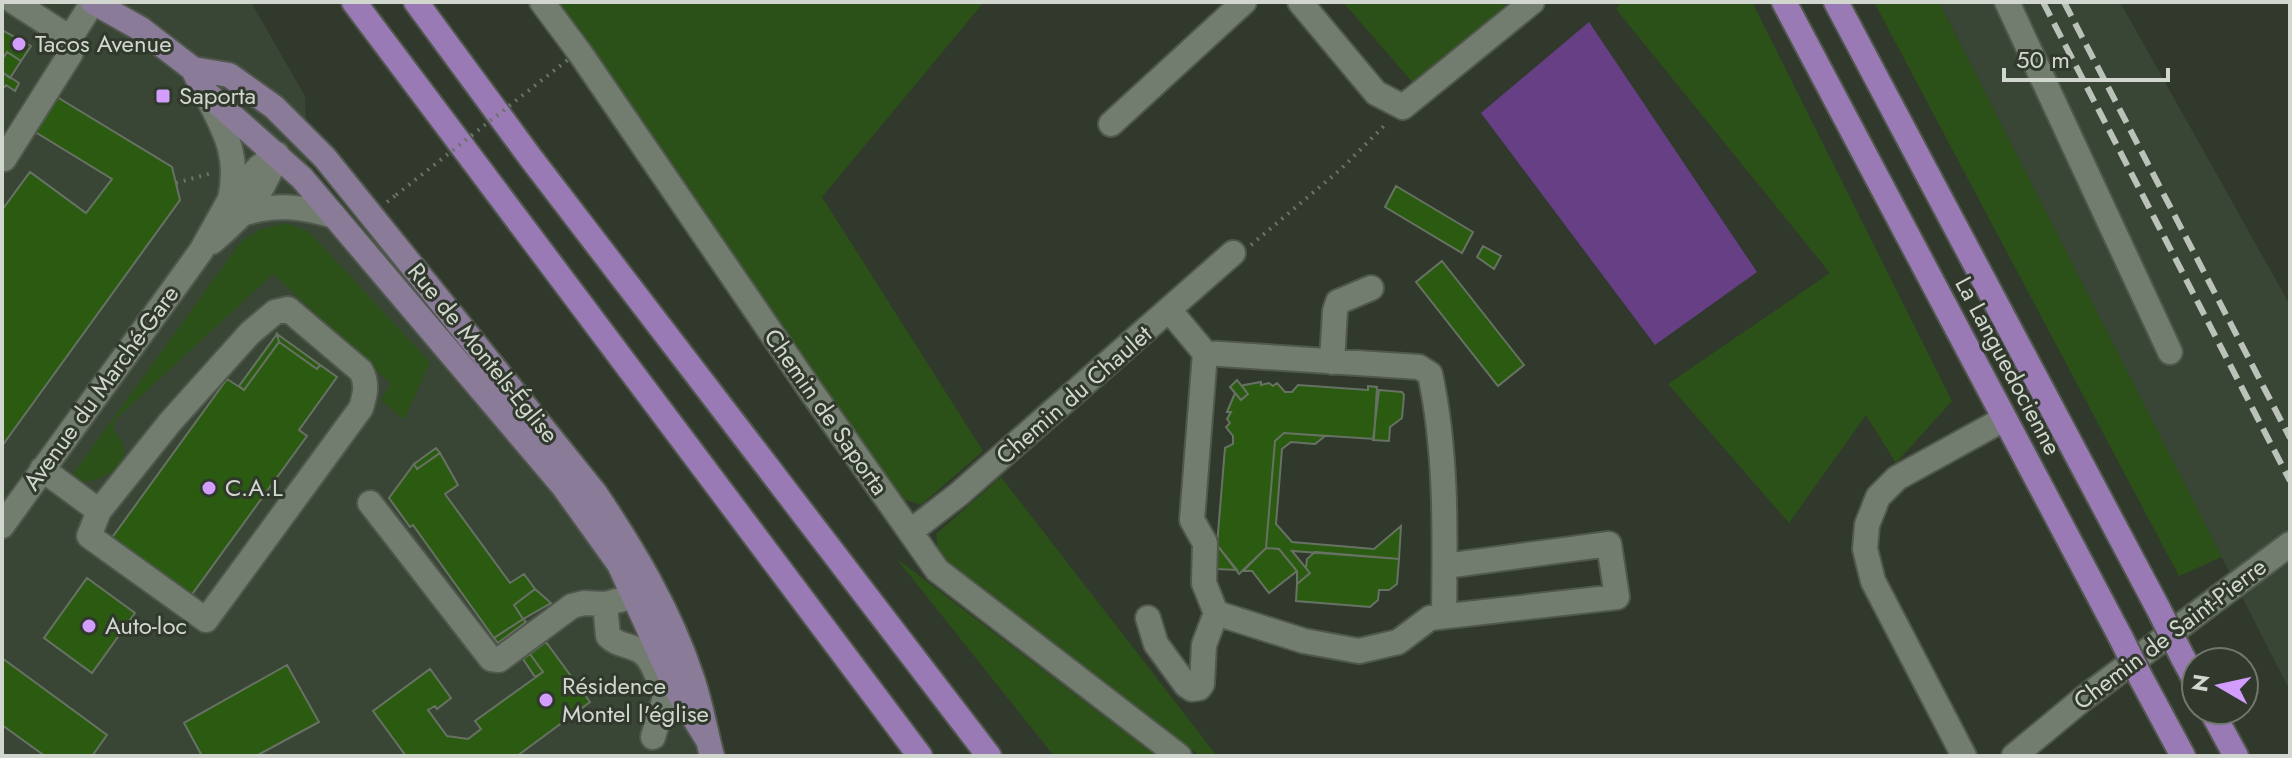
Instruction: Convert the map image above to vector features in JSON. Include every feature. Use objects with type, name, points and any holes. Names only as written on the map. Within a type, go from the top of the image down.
[{"type":"highway","points":[[354,2],[920,756]]},
{"type":"highway","points":[[416,2],[530,157],[989,756]]},
{"type":"highway","name":"La Languedocienne","points":[[1784,2],[2183,756]]},
{"type":"highway","name":"La Languedocienne","points":[[1836,2],[2180,652]]},
{"type":"highway","points":[[2220,726],[2236,756]]},
{"type":"main road","name":"Rue de Montels-Église","points":[[93,2],[141,29],[277,154],[334,216],[580,507],[619,564],[669,619],[693,679],[710,747]]},
{"type":"main road","name":"Rue de Montels-Église","points":[[198,79],[229,75],[274,107],[363,203],[563,452],[630,544],[643,591]]},
{"type":"main road","points":[[277,154],[298,131]]},
{"type":"street","points":[[14,2],[70,38]]},
{"type":"street","points":[[4,159],[71,53],[70,38],[93,2]]},
{"type":"street","name":"Chemin de Saporta","points":[[542,2],[937,570],[1179,756]]},
{"type":"street","points":[[1111,124],[1244,2]]},
{"type":"street","points":[[1300,2],[1376,93],[1403,107],[1532,2]]},
{"type":"street","points":[[2007,2],[2170,352]]},
{"type":"street","points":[[198,79],[231,146],[238,206],[282,206],[334,216]]},
{"type":"street","name":"Avenue du Marché-Gare","points":[[2,526],[201,251],[238,206],[269,176],[277,154]]},
{"type":"street","name":"Chemin du Chaulet","points":[[910,532],[959,494],[1233,253]]},
{"type":"street","points":[[1332,362],[1338,302],[1371,288]]},
{"type":"street","points":[[288,309],[361,371],[365,379],[361,408],[206,620],[89,536],[99,511],[171,421],[250,333],[275,312],[288,309]]},
{"type":"street","points":[[1148,618],[1156,644],[1186,685],[1199,688],[1202,684],[1204,645],[1216,613],[1204,583],[1205,543],[1192,520],[1205,353],[1170,311]]},
{"type":"street","points":[[1205,353],[1419,367],[1430,374],[1438,411],[1445,566],[1444,616]]},
{"type":"street","points":[[1964,756],[1873,581],[1865,549],[1867,525],[1878,497],[1897,478],[2004,419]]},
{"type":"street","points":[[42,469],[99,511]]},
{"type":"street","points":[[370,503],[491,659],[499,660],[572,606],[605,604],[643,591]]},
{"type":"street","points":[[1216,613],[1304,641],[1359,651],[1398,642],[1430,618],[1617,597],[1609,544],[1445,566]]},
{"type":"street","name":"Chemin de Saint-Pierre","points":[[2014,756],[2084,698],[2290,544]]},
{"type":"street","points":[[605,604],[608,636],[618,644],[640,650],[647,656],[665,697],[653,737]]},
{"type":"path","points":[[396,195],[570,58]]},
{"type":"path","points":[[1233,253],[1250,245],[1341,169],[1403,107]]},
{"type":"path","points":[[176,183],[220,171]]},
{"type":"shaded area","points":[[2,2],[251,2],[305,96],[308,183],[611,549],[706,756],[2,756]]},
{"type":"shaded area","points":[[1939,2],[2120,2],[2290,305],[2290,691]]},
{"type":"shaded area","points":[[1589,22],[1757,272],[1655,345],[1481,113]]},
{"type":"green space","points":[[553,2],[984,2],[822,197],[983,451],[921,505],[892,495]]},
{"type":"green space","points":[[1343,2],[1509,2],[1414,84]]},
{"type":"green space","points":[[1622,2],[1752,2],[1952,401],[1896,463],[1866,415],[1789,523],[1668,384],[1830,273],[1616,9]]},
{"type":"green space","points":[[1874,2],[1939,2],[2222,557],[2179,576]]},
{"type":"green space","points":[[285,223],[308,231],[430,362],[404,420],[381,400],[391,384],[273,274],[114,421],[114,431],[122,442],[124,452],[118,468],[90,481],[79,483],[71,477],[240,243],[259,230]]},
{"type":"green space","points":[[1001,477],[1217,756],[1200,756],[939,560],[936,534]]},
{"type":"green space","points":[[896,558],[1156,756],[1054,756]]},
{"type":"building","points":[[2,30],[31,46],[21,61],[7,52],[2,60]]},
{"type":"building","points":[[7,52],[21,61],[10,78],[2,72],[2,60]]},
{"type":"building","points":[[2,72],[19,83],[15,91],[6,85],[2,90]]},
{"type":"building","points":[[57,97],[172,167],[180,200],[2,446],[2,210],[30,172],[86,213],[112,179],[32,130]]},
{"type":"building","points":[[1396,186],[1473,232],[1462,253],[1385,207]]},
{"type":"building","points":[[1483,246],[1501,256],[1494,269],[1477,257]]},
{"type":"building","points":[[1442,261],[1524,365],[1498,386],[1416,282]]},
{"type":"building","points":[[277,334],[279,342],[244,390],[239,386]]},
{"type":"building","points":[[277,334],[320,365],[317,369],[279,342]]},
{"type":"building","name":"C.A.L","points":[[279,342],[317,369],[320,365],[337,377],[299,430],[307,436],[190,597],[111,539],[227,379],[244,390]]},
{"type":"building","points":[[1237,380],[1248,394],[1241,400],[1230,387]]},
{"type":"building","points":[[1261,382],[1261,385],[1269,383],[1273,386],[1277,383],[1285,392],[1292,392],[1298,385],[1368,390],[1368,386],[1377,387],[1374,439],[1284,433],[1275,441],[1266,548],[1239,574],[1217,545],[1225,448],[1233,444],[1233,436],[1226,427],[1230,423],[1227,419],[1231,412],[1227,412],[1235,393],[1241,400],[1248,394],[1242,386]]},
{"type":"building","points":[[1379,390],[1402,392],[1404,395],[1402,418],[1390,427],[1389,441],[1373,440]]},
{"type":"building","points":[[1284,433],[1325,436],[1315,444],[1291,442],[1282,449],[1276,524],[1292,542],[1374,549],[1401,526],[1399,559],[1292,551],[1310,573],[1297,584],[1297,571],[1279,549],[1266,548],[1275,441]]},
{"type":"building","points":[[436,448],[440,453],[417,469],[414,464]]},
{"type":"building","name":"Résidence Montel l'église","points":[[440,453],[458,485],[445,494],[510,583],[524,574],[535,589],[514,605],[523,619],[494,638],[413,525],[410,527],[389,498],[414,464],[417,469]]},
{"type":"building","points":[[1217,545],[1237,570],[1216,569]]},
{"type":"building","points":[[1266,548],[1279,549],[1297,571],[1269,593],[1252,571],[1243,571]]},
{"type":"building","points":[[1315,552],[1399,559],[1397,584],[1389,590],[1379,590],[1378,600],[1370,607],[1296,601],[1297,584],[1310,573],[1306,568],[1307,559]]},
{"type":"building","name":"Auto-loc","points":[[87,578],[135,613],[92,673],[44,638]]},
{"type":"building","points":[[535,589],[551,603],[523,619],[514,605]]},
{"type":"building","points":[[523,619],[526,622],[498,643],[494,638]]},
{"type":"building","name":"Résidence Montel l'église","points":[[546,642],[590,702],[517,756],[406,756],[373,711],[430,669],[451,698],[437,709],[435,706],[428,710],[447,736],[468,739],[481,729],[475,721],[543,672],[530,654]]},
{"type":"building","points":[[530,654],[543,672],[535,677],[523,659]]},
{"type":"building","points":[[2,658],[107,735],[92,756],[45,756],[2,725]]},
{"type":"building","points":[[287,665],[319,722],[256,756],[202,756],[184,723]]},
{"type":"railway","points":[[2043,2],[2290,481]]},
{"type":"railway","points":[[2064,2],[2290,438]]},
{"type":"place","name":"Tacos Avenue","points":[[19,44]]},
{"type":"place","name":"Saporta","points":[[163,96]]},
{"type":"place","name":"C.A.L","points":[[209,488]]},
{"type":"place","name":"Auto-loc","points":[[89,626]]},
{"type":"place","name":"Résidence Montel l'église","points":[[546,700]]}]
